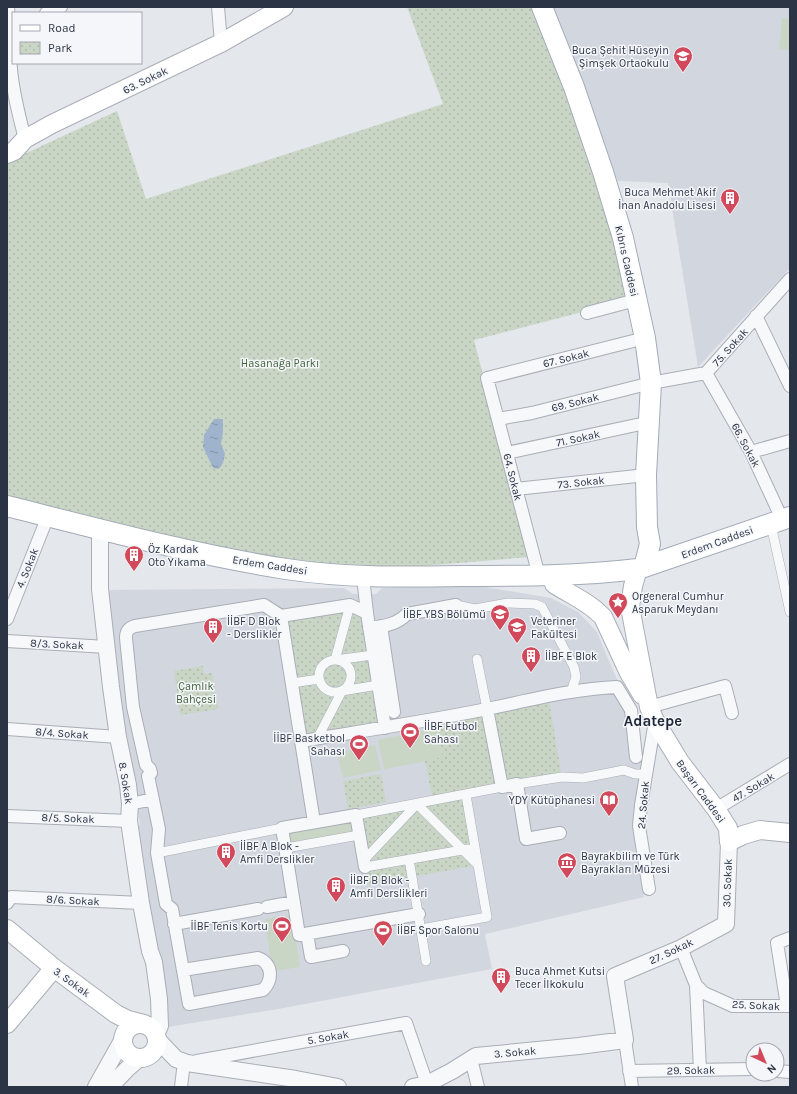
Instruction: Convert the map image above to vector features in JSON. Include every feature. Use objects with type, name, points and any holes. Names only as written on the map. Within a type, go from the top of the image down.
[{"type":"main road","name":"63. Sokak","points":[[7,154],[14,151],[25,139],[52,124],[221,42],[284,7]]},
{"type":"main road","name":"Kıbrıs Caddesi","points":[[542,7],[574,87],[603,172],[623,238],[645,338],[651,383],[646,475],[647,527],[650,544],[640,570]]},
{"type":"main road","points":[[7,142],[25,139]]},
{"type":"main road","name":"Erdem Caddesi","points":[[7,506],[100,530],[207,554],[279,568],[363,577],[547,580],[640,570],[782,519]]},
{"type":"main road","name":"Başarı Caddesi","points":[[640,570],[639,608],[634,626],[652,714]]},
{"type":"main road","name":"Başarı Caddesi","points":[[547,580],[585,601],[596,609],[603,617],[629,673],[680,762],[716,809],[728,828],[729,842]]},
{"type":"main road","points":[[729,842],[743,835],[760,830],[790,833]]},
{"type":"main road","name":"3. Sokak","points":[[7,929],[54,968],[116,1014],[152,1032]]},
{"type":"main road","points":[[7,1024],[54,968]]},
{"type":"main road","name":"3. Sokak","points":[[54,968],[118,1029],[123,1039],[123,1045],[129,1054],[140,1058]]},
{"type":"main road","points":[[123,1039],[128,1028],[138,1024],[152,1032],[154,1050],[146,1057],[140,1058]]},
{"type":"street","points":[[8,7],[12,28],[10,91],[25,139]]},
{"type":"street","points":[[48,12],[61,7]]},
{"type":"street","points":[[218,7],[221,42]]},
{"type":"street","name":"75. Sokak","points":[[651,383],[706,373],[790,279]]},
{"type":"street","points":[[587,313],[636,300]]},
{"type":"street","points":[[756,316],[790,386]]},
{"type":"street","name":"67. Sokak","points":[[486,378],[645,338]]},
{"type":"street","name":"66. Sokak","points":[[706,373],[751,452],[782,519]]},
{"type":"street","name":"64. Sokak","points":[[486,378],[516,489],[547,580]]},
{"type":"street","name":"69. Sokak","points":[[498,419],[539,411],[651,383]]},
{"type":"street","name":"71. Sokak","points":[[507,453],[650,422]]},
{"type":"street","points":[[751,452],[790,441]]},
{"type":"street","name":"73. Sokak","points":[[516,489],[646,475]]},
{"type":"street","name":"4. Sokak","points":[[7,619],[48,516]]},
{"type":"street","points":[[782,519],[774,534],[790,612]]},
{"type":"street","name":"8. Sokak","points":[[100,530],[100,589],[118,737],[128,785],[130,804],[129,821],[141,904],[150,951],[154,962],[159,999],[160,1026],[152,1032]]},
{"type":"street","points":[[363,577],[367,613],[375,627],[394,712]]},
{"type":"street","points":[[375,627],[391,625],[402,619],[407,614],[456,605],[475,609],[508,603],[535,604],[542,607],[574,667],[576,677],[571,692]]},
{"type":"street","points":[[183,970],[258,958],[264,960],[268,967],[270,976],[269,984],[263,990],[189,1004],[172,909],[166,904],[157,853],[159,828],[133,707],[126,638],[127,630],[135,626],[264,605],[281,616],[350,605],[367,613]]},
{"type":"street","points":[[335,660],[350,605]]},
{"type":"street","points":[[281,616],[314,822]]},
{"type":"street","points":[[375,627],[373,655],[385,728]]},
{"type":"street","name":"8/3. Sokak","points":[[7,641],[107,647]]},
{"type":"street","points":[[373,655],[330,660],[319,672],[319,679],[323,687],[337,693],[378,686]]},
{"type":"street","points":[[477,658],[502,788]]},
{"type":"street","points":[[317,739],[342,691],[350,684],[352,673],[346,663],[335,660]]},
{"type":"street","points":[[292,683],[319,679]]},
{"type":"street","points":[[652,714],[725,686],[732,713]]},
{"type":"street","points":[[302,742],[385,728],[571,692],[596,688],[617,687],[631,710],[636,757]]},
{"type":"street","name":"24. Sokak","points":[[649,889],[639,826],[652,714]]},
{"type":"street","name":"8/4. Sokak","points":[[7,729],[118,737]]},
{"type":"street","name":"47. Sokak","points":[[716,809],[790,764]]},
{"type":"street","points":[[157,853],[282,828],[466,795],[517,784],[562,778],[583,778],[624,770],[635,774],[646,774]]},
{"type":"street","points":[[128,785],[148,774]]},
{"type":"street","points":[[517,784],[526,839],[560,833]]},
{"type":"street","points":[[421,929],[487,918],[466,795]]},
{"type":"street","points":[[130,804],[153,800]]},
{"type":"street","points":[[417,804],[478,865]]},
{"type":"street","points":[[364,864],[417,804]]},
{"type":"street","points":[[356,815],[364,864]]},
{"type":"street","name":"8/5. Sokak","points":[[7,816],[129,821]]},
{"type":"street","points":[[282,828],[299,935],[419,914]]},
{"type":"street","points":[[286,848],[359,834]]},
{"type":"street","name":"30. Sokak","points":[[726,924],[729,842]]},
{"type":"street","points":[[364,864],[409,859],[475,848]]},
{"type":"street","points":[[409,859],[426,961]]},
{"type":"street","name":"8/6. Sokak","points":[[7,903],[11,897],[141,904]]},
{"type":"street","points":[[174,924],[294,902]]},
{"type":"street","name":"27. Sokak","points":[[625,1040],[615,976],[681,948],[726,924]]},
{"type":"street","points":[[307,934],[311,957],[342,951]]},
{"type":"street","points":[[788,1006],[777,942],[790,938]]},
{"type":"street","points":[[681,948],[696,985],[700,1070]]},
{"type":"street","name":"25. Sokak","points":[[696,985],[704,992],[733,1006],[788,1006]]},
{"type":"street","name":"5. Sokak","points":[[185,1063],[406,1023],[428,1084]]},
{"type":"street","points":[[152,1032],[176,1059],[185,1063],[296,1083],[338,1087]]},
{"type":"street","points":[[96,1087],[123,1039]]},
{"type":"street","points":[[625,1040],[632,1087]]},
{"type":"street","name":"3. Sokak","points":[[428,1084],[476,1056],[625,1040]]},
{"type":"street","points":[[116,1084],[140,1058]]},
{"type":"street","points":[[471,1059],[478,1087]]},
{"type":"street","points":[[181,1087],[185,1063]]},
{"type":"street","name":"29. Sokak","points":[[629,1071],[745,1069]]},
{"type":"shaded area","points":[[553,7],[790,7],[790,268],[698,367],[668,183],[618,181],[612,169],[552,10]]},
{"type":"shaded area","points":[[467,584],[551,598],[578,612],[597,632],[614,673],[637,716],[643,768],[633,828],[644,897],[485,934],[492,969],[278,1009],[168,1027],[149,924],[138,830],[140,824],[133,779],[122,736],[104,590],[344,588],[353,594],[376,594],[382,588]]},
{"type":"green space","name":"Hasanağa Parkı","points":[[407,7],[537,7],[567,81],[632,299],[474,340],[530,557],[362,571],[208,549],[7,497],[7,162],[117,111],[146,199],[443,104]]},
{"type":"green space","points":[[782,18],[790,19],[790,50],[779,49]]},
{"type":"green space","points":[[350,605],[367,613],[385,728],[302,741],[281,616]]},
{"type":"green space","name":"Çamlık Bahçesi","points":[[203,666],[204,674],[212,673],[218,709],[180,715],[174,671]]},
{"type":"green space","points":[[548,696],[562,777],[466,795],[478,865],[368,885],[356,815],[433,801],[425,761],[443,757],[435,719]]},
{"type":"green space","name":"İİBF Futbol Sahası","points":[[437,728],[443,758],[384,769],[378,740]]},
{"type":"green space","name":"İİBF Basketbol Sahası","points":[[375,745],[381,770],[343,778],[337,753]]},
{"type":"green space","points":[[381,774],[386,802],[348,809],[343,781]]},
{"type":"green space","points":[[356,815],[359,835],[286,848],[282,828]]},
{"type":"green space","name":"İİBF Tenis Kortu","points":[[292,915],[300,967],[272,971],[265,919]]},
{"type":"water","points":[[214,419],[223,419],[221,444],[225,454],[223,463],[219,469],[213,468],[203,447],[204,435]]},
{"type":"place","name":"Buca Şehit Hüseyin Şimşek Ortaokulu","points":[[683,73]]},
{"type":"place","name":"Buca Mehmet Akif İnan Anadolu Lisesi","points":[[730,215]]},
{"type":"place","name":"Öz Kardak Oto Yıkama","points":[[134,572]]},
{"type":"place","name":"Orgeneral Cumhur Asparuk Meydanı","points":[[618,619]]},
{"type":"place","name":"İİBF YBS Bölümü","points":[[500,631]]},
{"type":"place","name":"İİBF D Blok - Derslikler","points":[[213,644]]},
{"type":"place","name":"Veteriner Fakültesi","points":[[517,644]]},
{"type":"place","name":"İİBF E Blok","points":[[531,673]]},
{"type":"place","name":"İİBF Futbol Sahası","points":[[410,749]]},
{"type":"place","name":"İİBF Basketbol Sahası","points":[[359,761]]},
{"type":"place","name":"YDY Kütüphanesi","points":[[609,817]]},
{"type":"place","name":"İİBF A Blok - Amfi Derslikler","points":[[226,869]]},
{"type":"place","name":"Bayrakbilim ve Türk Bayrakları Müzesi","points":[[567,879]]},
{"type":"place","name":"İİBF B Blok - Amfi Derslikleri","points":[[336,903]]},
{"type":"place","name":"İİBF Tenis Kortu","points":[[282,943]]},
{"type":"place","name":"İİBF Spor Salonu","points":[[383,947]]},
{"type":"place","name":"Buca Ahmet Kutsi Tecer İlkokulu","points":[[501,994]]},
{"type":"district","name":"Adatepe","points":[[653,721]]}]
